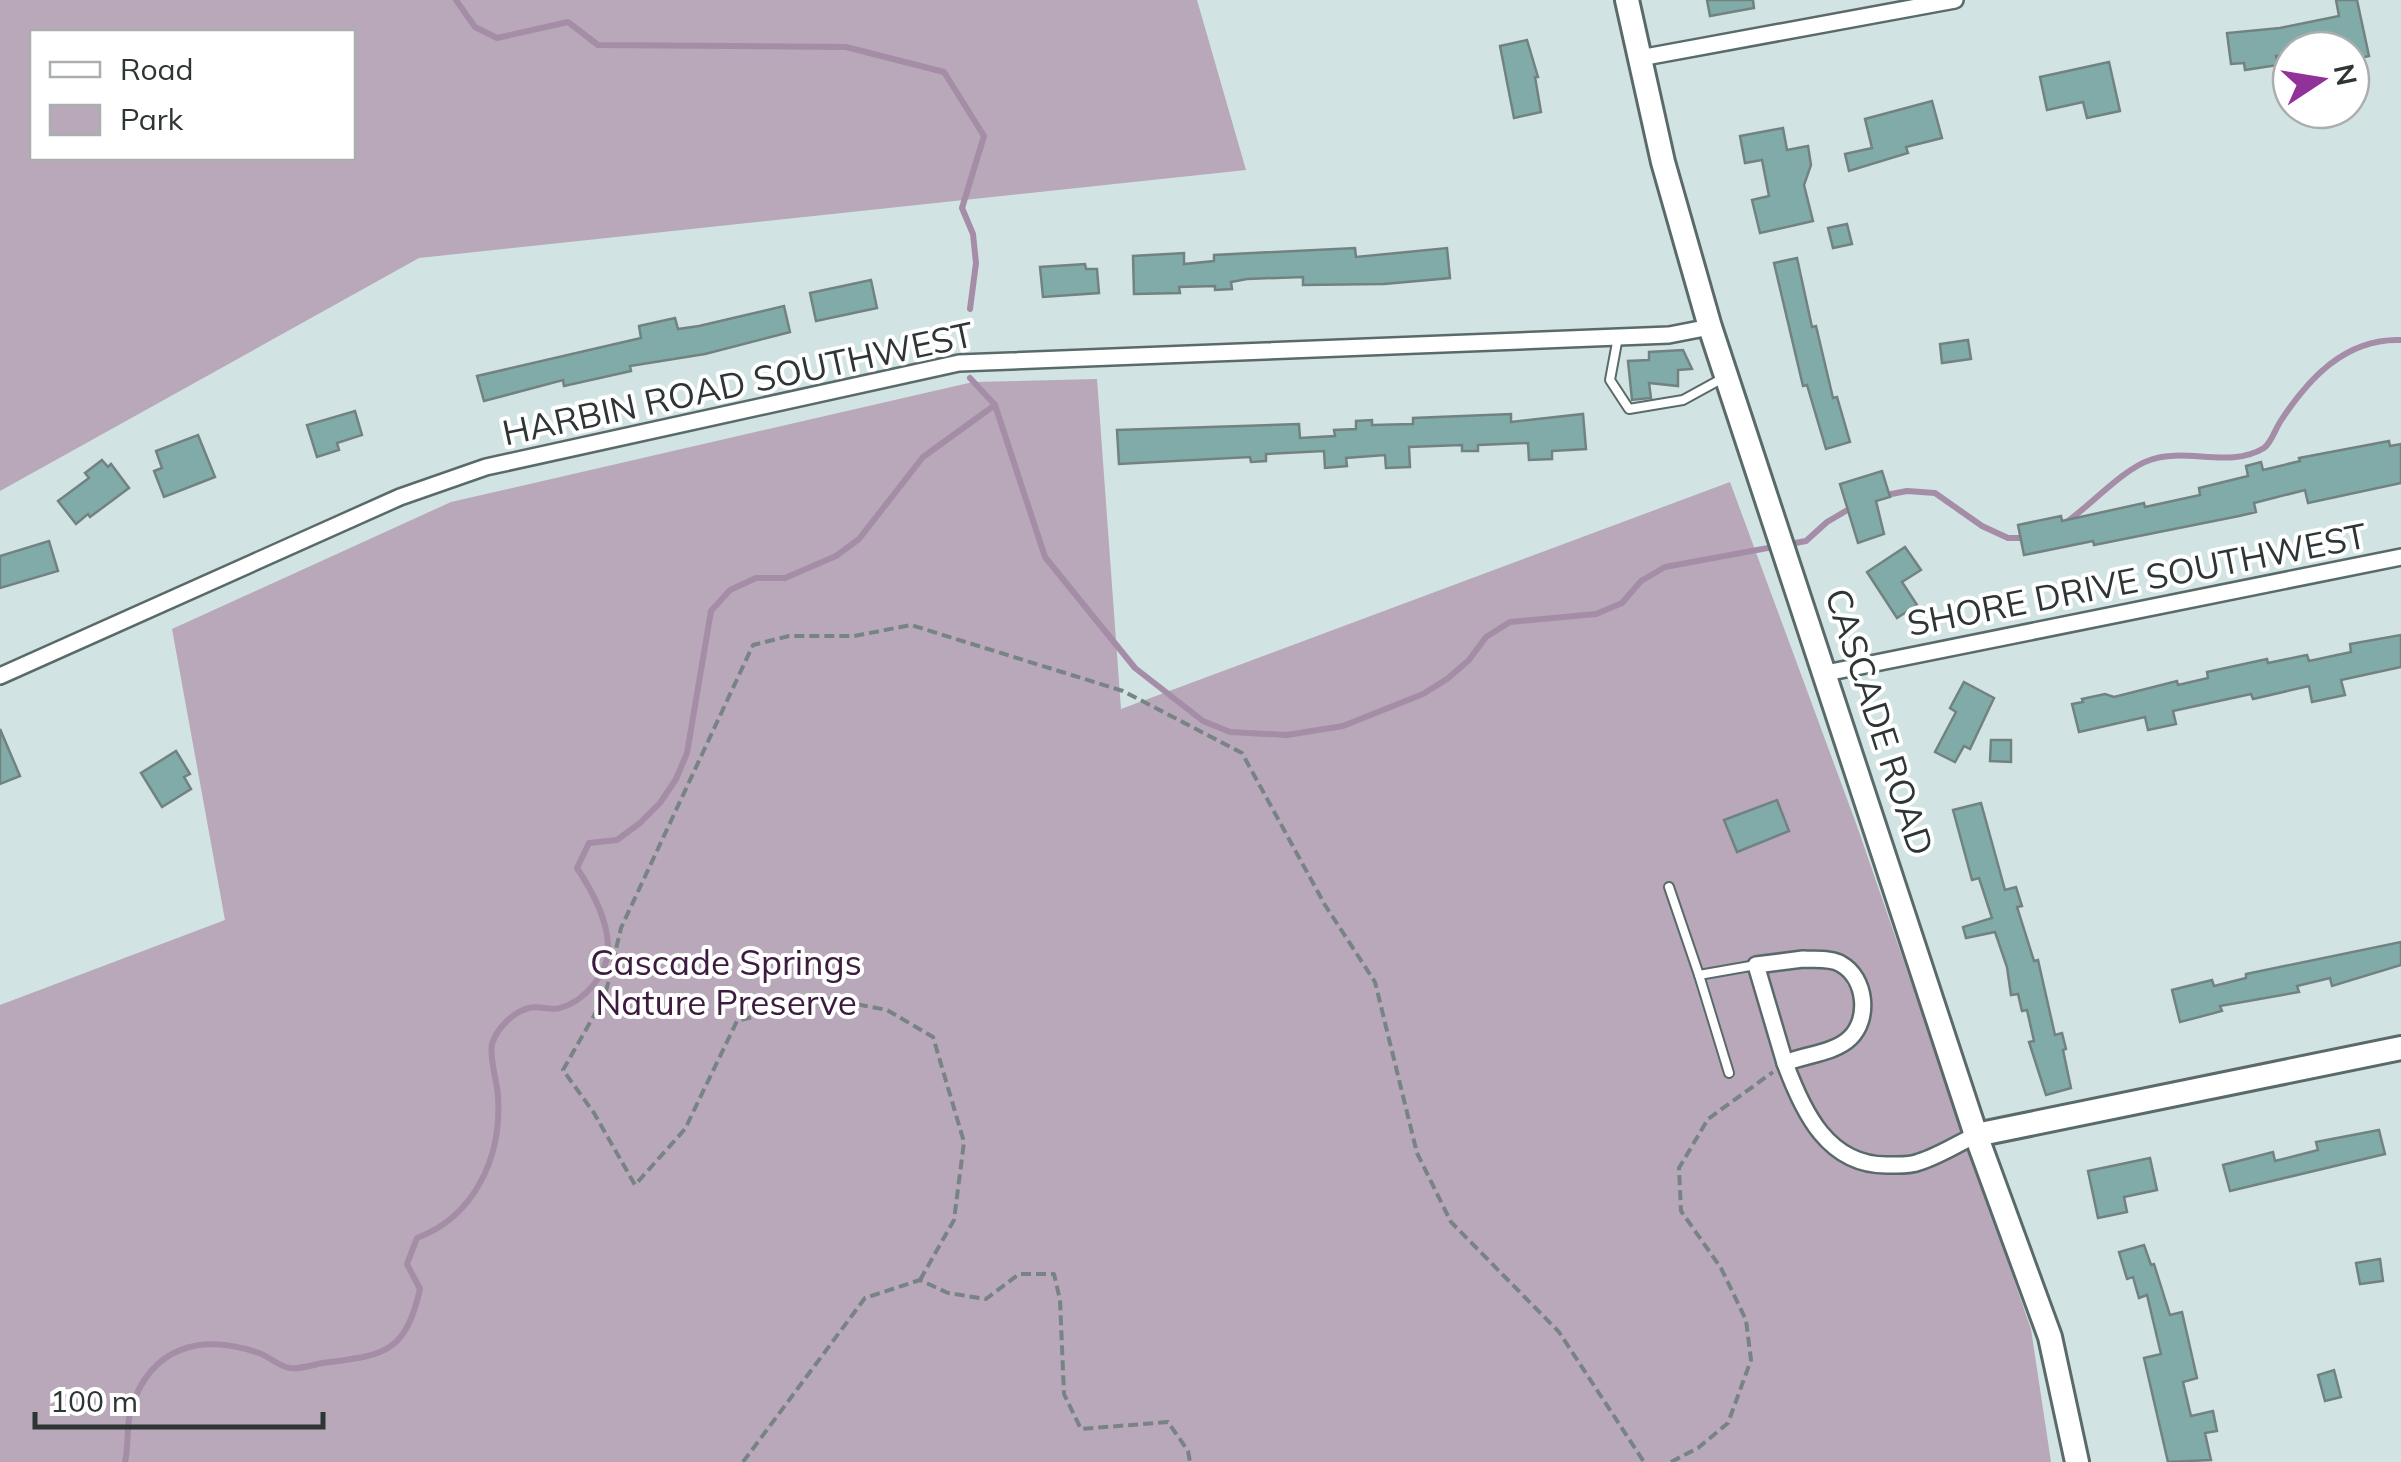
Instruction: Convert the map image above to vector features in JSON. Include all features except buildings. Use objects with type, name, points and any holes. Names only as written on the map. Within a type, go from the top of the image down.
[{"type":"main road","name":"CASCADE ROAD","points":[[1627,0],[1663,162],[1710,328],[1976,1135],[2050,1337],[2077,1462]]},
{"type":"main road","points":[[1976,1135],[2401,1048]]},
{"type":"street","points":[[1640,58],[1956,0]]},
{"type":"street","name":"HARBIN ROAD SOUTHWEST","points":[[0,676],[400,497],[486,467],[959,364],[1669,335],[1710,328]]},
{"type":"street","name":"SHORE DRIVE SOUTHWEST","points":[[1826,673],[2401,557]]},
{"type":"street","points":[[1785,1063],[1848,1041],[1863,1023],[1856,976],[1839,962],[1803,959],[1756,965],[1785,1063],[1802,1108],[1823,1137],[1848,1158],[1880,1165],[1916,1164],[1976,1135]]},
{"type":"lane","points":[[1618,337],[1610,380],[1629,409],[1683,400],[1727,376]]},
{"type":"lane","points":[[1669,887],[1729,1073]]},
{"type":"lane","points":[[1698,975],[1756,965]]},
{"type":"path","points":[[743,1462],[865,1298],[920,1280],[954,1220],[964,1142],[933,1037],[888,1010],[824,998],[737,1022],[685,1129],[635,1185],[594,1112],[563,1070],[605,996],[621,928],[752,645],[790,636],[854,636],[911,624],[1123,691],[1242,753],[1325,904],[1375,982],[1418,1153],[1451,1222],[1559,1332],[1644,1462]]},
{"type":"path","points":[[1671,1462],[1698,1448],[1728,1423],[1751,1360],[1746,1320],[1720,1268],[1680,1212],[1678,1168],[1708,1119],[1785,1063]]},
{"type":"path","points":[[920,1280],[948,1293],[986,1299],[1019,1274],[1054,1274],[1060,1300],[1064,1394],[1081,1429],[1168,1422],[1188,1451],[1190,1462]]},
{"type":"green space","points":[[0,0],[1197,0],[1246,170],[419,258],[0,491]]},
{"type":"green space","name":"Cascade Springs Nature Preserve","points":[[1097,379],[1121,709],[1730,482],[1857,826],[2031,1329],[2051,1462],[0,1462],[0,1005],[225,920],[172,629],[451,502],[973,382]]},
{"type":"waterway","points":[[456,0],[475,27],[497,38],[568,22],[598,45],[846,47],[944,72],[984,136],[962,208],[973,234],[976,263],[970,309]]},
{"type":"waterway","points":[[2064,524],[2118,479],[2150,460],[2178,456],[2237,457],[2264,448],[2303,391],[2330,364],[2362,346],[2401,340]]},
{"type":"waterway","points":[[970,378],[995,405],[1045,557],[1135,668],[1203,721],[1230,732],[1287,735],[1343,726],[1423,694],[1447,679],[1469,660],[1486,637],[1510,622],[1596,614],[1622,603],[1641,581],[1665,567],[1806,541],[1851,508]]},
{"type":"waterway","points":[[125,1462],[129,1415],[140,1388],[165,1358],[181,1350],[198,1345],[238,1347],[294,1368],[376,1353],[399,1339],[420,1289],[407,1264],[417,1238],[455,1215],[481,1182],[489,1162],[498,1119],[494,1038],[506,1021],[523,1010],[560,1008],[578,999],[594,984],[605,965],[605,925],[577,868],[589,843],[617,840],[660,803],[676,779],[687,753],[711,611],[730,590],[756,578],[785,578],[836,556],[859,539],[923,457],[995,405]]},
{"type":"waterway","points":[[1881,496],[1907,491],[1935,493],[1982,526],[2008,538],[2025,538]]}]
